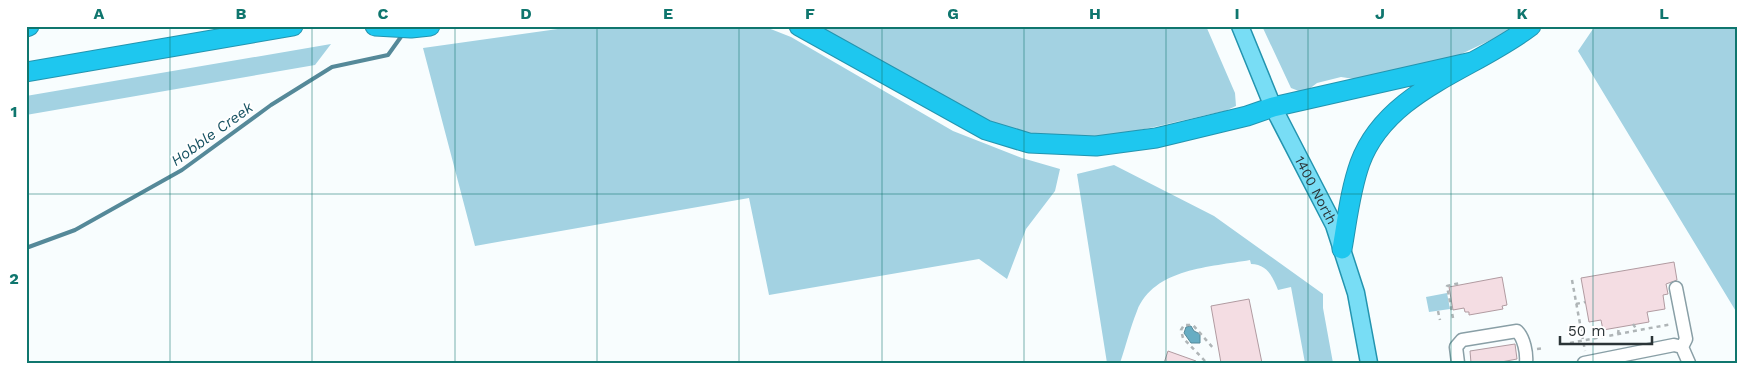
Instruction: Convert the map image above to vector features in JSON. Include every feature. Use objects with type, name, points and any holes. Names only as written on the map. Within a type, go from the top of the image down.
[{"type":"highway","points":[[26,72],[293,26]]},
{"type":"highway","points":[[374,26],[411,28],[430,26]]},
{"type":"highway","points":[[799,26],[986,130],[1029,143],[1096,146],[1156,138],[1273,108],[1472,62]]},
{"type":"highway","points":[[1342,249],[1353,187],[1360,163],[1379,128],[1401,105],[1472,62],[1501,48],[1531,26]]},
{"type":"main road","name":"1400 North","points":[[1240,26],[1273,108],[1323,201],[1342,249],[1356,293],[1369,363]]},
{"type":"lane","points":[[1676,288],[1686,339],[1682,347]]},
{"type":"lane","points":[[1458,363],[1456,348],[1462,340],[1517,331],[1521,335],[1527,356],[1526,363]]},
{"type":"lane","points":[[1584,358],[1655,347],[1674,345],[1682,347]]},
{"type":"lane","points":[[1682,347],[1689,363]]},
{"type":"path","points":[[1572,280],[1583,340],[1584,358]]},
{"type":"path","points":[[1453,318],[1447,286],[1460,283]]},
{"type":"path","points":[[1576,304],[1585,302]]},
{"type":"path","points":[[1438,311],[1440,320]]},
{"type":"path","points":[[1570,342],[1672,324],[1670,315]]},
{"type":"path","points":[[1633,324],[1637,330]]},
{"type":"path","points":[[1205,361],[1183,338],[1181,330],[1184,325],[1193,326],[1214,349]]},
{"type":"path","points":[[1618,334],[1619,327]]},
{"type":"path","points":[[1535,349],[1544,348]]},
{"type":"shaded area","points":[[579,26],[763,26],[791,37],[953,131],[1022,158],[1060,169],[1055,191],[1026,229],[1007,279],[979,259],[769,295],[749,198],[475,246],[423,48]]},
{"type":"shaded area","points":[[818,26],[1206,26],[1235,93],[1236,106],[1225,111],[1123,133],[1082,137],[1041,135],[1001,125],[963,109]]},
{"type":"shaded area","points":[[1262,26],[1513,26],[1497,37],[1457,56],[1361,80],[1341,77],[1317,83],[1304,93],[1291,88]]},
{"type":"shaded area","points":[[1595,26],[1737,26],[1737,313],[1578,51]]},
{"type":"shaded area","points":[[331,44],[315,65],[26,115],[26,96]]},
{"type":"shaded area","points":[[1114,165],[1214,216],[1323,294],[1323,308],[1333,363],[1305,363],[1291,287],[1278,290],[1269,272],[1261,266],[1251,264],[1250,260],[1185,272],[1156,286],[1145,297],[1137,311],[1120,363],[1107,363],[1077,174]]},
{"type":"shaded area","points":[[1447,293],[1450,309],[1429,312],[1426,297]]},
{"type":"shaded area","points":[[1191,326],[1194,331],[1200,334],[1200,343],[1191,343],[1184,333],[1186,327]]},
{"type":"building","points":[[1674,262],[1677,280],[1666,284],[1668,294],[1663,295],[1665,309],[1647,312],[1649,322],[1603,330],[1601,320],[1589,322],[1581,278]]},
{"type":"building","points":[[1502,277],[1507,305],[1502,306],[1503,309],[1469,315],[1469,312],[1465,312],[1464,308],[1453,310],[1449,287]]},
{"type":"building","points":[[1249,299],[1262,363],[1221,363],[1211,306]]},
{"type":"building","points":[[1515,344],[1517,359],[1496,363],[1471,363],[1470,351]]},
{"type":"building","points":[[1168,351],[1196,361],[1196,363],[1164,363]]},
{"type":"waterway","name":"Hobble Creek","points":[[26,248],[75,230],[182,170],[271,105],[332,67],[388,55],[403,34]]}]
